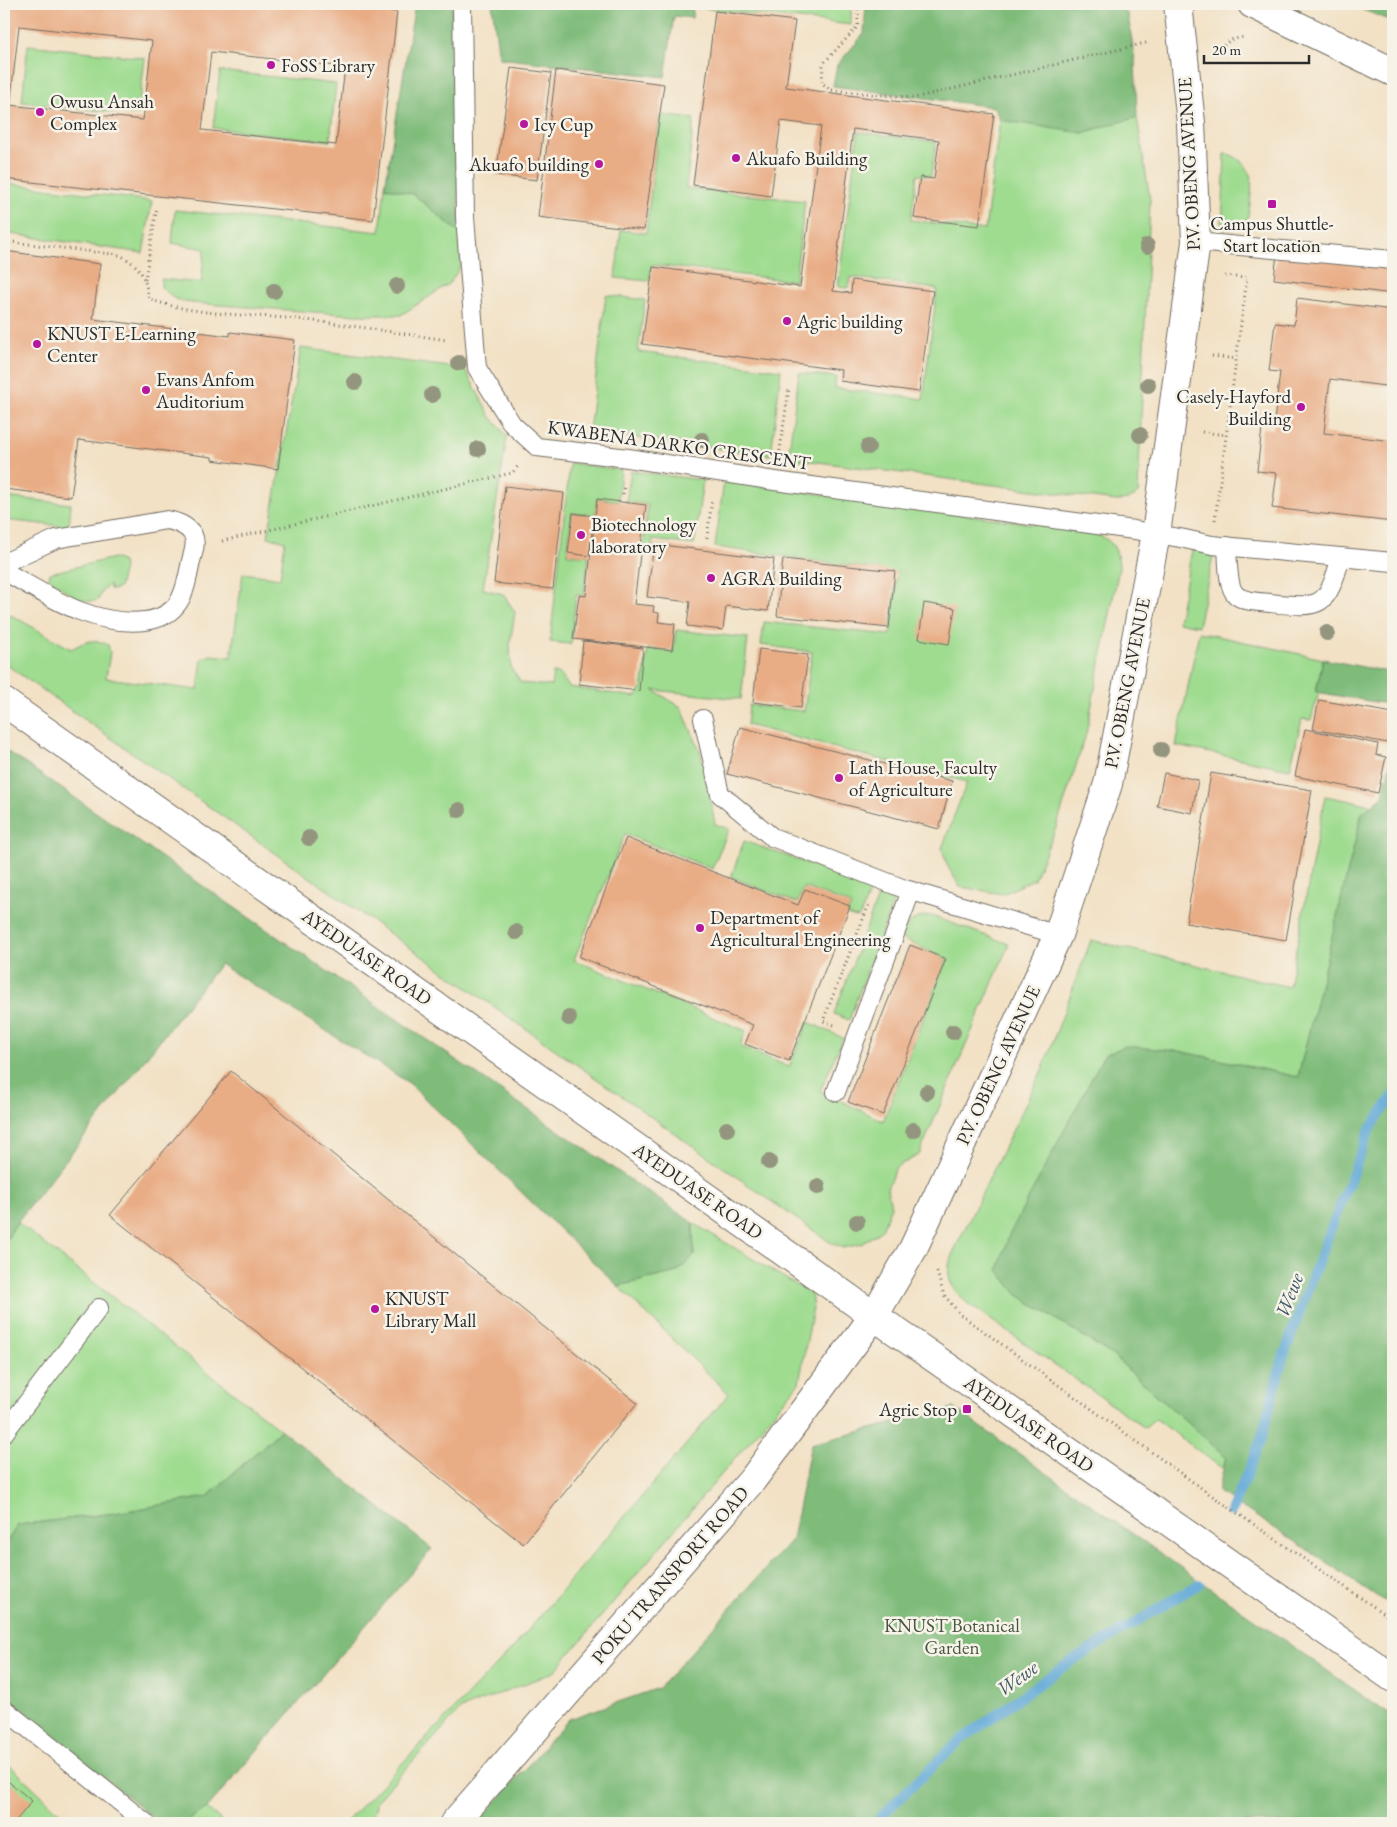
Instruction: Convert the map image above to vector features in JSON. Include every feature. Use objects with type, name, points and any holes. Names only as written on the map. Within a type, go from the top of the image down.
[{"type":"street","name":"P.V. OBENG AVENUE","points":[[874,1316],[913,1249],[1058,935],[1108,784],[1156,534],[1196,242],[1191,123],[1178,4]]},
{"type":"street","points":[[1252,4],[1393,72]]},
{"type":"street","name":"AYEDUASE ROAD","points":[[4,702],[874,1316],[1393,1678]]},
{"type":"street","name":"POKU TRANSPORT ROAD","points":[[454,1823],[753,1480],[874,1316]]},
{"type":"lane","name":"KWABENA DARKO CRESCENT","points":[[462,4],[465,217],[477,368],[512,424],[537,447],[628,458],[775,481],[1156,534],[1219,546],[1393,562]]},
{"type":"lane","points":[[1196,242],[1393,260]]},
{"type":"lane","points":[[4,564],[56,540],[167,520],[179,523],[188,529],[194,537],[194,547],[184,594],[173,609],[161,617],[144,621],[115,620],[79,612],[4,571]]},
{"type":"lane","points":[[1219,546],[1230,585],[1236,596],[1253,602],[1302,606],[1315,605],[1326,596],[1334,582],[1341,557]]},
{"type":"lane","points":[[703,719],[720,794],[772,837],[911,891],[1058,935]]},
{"type":"lane","points":[[836,1092],[911,891]]},
{"type":"lane","points":[[4,1433],[99,1308]]},
{"type":"lane","points":[[4,1709],[146,1823]]},
{"type":"path","points":[[858,4],[858,26],[823,64],[822,83],[831,90],[914,98],[1150,42]]},
{"type":"path","points":[[1214,54],[1230,40],[1241,37],[1247,38]]},
{"type":"path","points":[[145,281],[158,206]]},
{"type":"path","points":[[4,241],[120,255],[137,265],[145,281],[149,299],[170,306],[201,312],[297,319],[476,344]]},
{"type":"path","points":[[1218,275],[1247,278],[1226,434],[1219,546]]},
{"type":"path","points":[[1209,355],[1236,359]]},
{"type":"path","points":[[775,481],[789,388]]},
{"type":"path","points":[[1200,431],[1226,434]]},
{"type":"path","points":[[194,547],[512,473],[537,447]]},
{"type":"path","points":[[707,538],[716,471]]},
{"type":"path","points":[[857,1035],[823,1021],[879,878]]},
{"type":"path","points":[[913,1249],[936,1269],[944,1295],[961,1315],[1211,1495],[1393,1620]]},
{"type":"green space","points":[[415,4],[452,4],[460,233],[413,194],[385,187]]},
{"type":"green space","points":[[492,4],[693,4],[692,18],[674,16],[665,77],[499,58]]},
{"type":"green space","points":[[693,4],[851,4],[851,25],[693,7]]},
{"type":"green space","points":[[866,4],[1119,4],[1128,15],[1135,61],[1137,117],[1082,133],[1000,120],[994,107],[833,86],[837,65],[864,34]]},
{"type":"green space","points":[[1349,4],[1393,4],[1393,22]]},
{"type":"green space","points":[[28,45],[145,58],[138,115],[22,102]]},
{"type":"green space","points":[[220,71],[336,84],[330,141],[213,128]]},
{"type":"green space","points":[[660,115],[694,119],[686,188],[805,201],[795,281],[652,265],[649,281],[615,278],[621,230],[646,233]]},
{"type":"green space","points":[[1137,117],[1150,200],[1138,493],[1128,500],[1116,501],[788,458],[799,373],[836,377],[835,388],[923,399],[937,289],[850,277],[848,288],[838,287],[858,132],[936,142],[931,176],[917,175],[911,220],[985,230],[1000,120],[1082,133]]},
{"type":"green space","points":[[1225,153],[1235,157],[1247,168],[1251,181],[1246,221],[1238,228],[1231,230],[1222,229]]},
{"type":"green space","points":[[4,183],[152,201],[143,253],[4,233]]},
{"type":"green space","points":[[385,187],[413,194],[460,233],[461,265],[450,283],[401,315],[356,315],[192,303],[175,299],[161,287],[161,279],[201,283],[205,249],[172,243],[175,210],[380,232]]},
{"type":"green space","points":[[606,295],[645,300],[638,352],[781,370],[771,455],[589,432]]},
{"type":"green space","points":[[301,348],[465,369],[490,416],[507,436],[483,589],[503,594],[515,612],[510,644],[511,668],[521,683],[551,686],[553,673],[560,674],[569,687],[636,697],[642,689],[648,649],[673,652],[676,630],[748,638],[741,699],[653,690],[681,707],[701,753],[715,824],[729,829],[712,869],[625,834],[574,960],[746,1031],[740,1046],[789,1067],[808,1022],[843,1038],[820,1091],[883,1121],[947,959],[902,939],[905,929],[916,919],[932,916],[1009,944],[919,1155],[896,1167],[887,1188],[891,1206],[882,1230],[861,1244],[843,1248],[831,1243],[4,663],[4,611],[71,649],[93,641],[108,645],[110,652],[106,678],[198,690],[202,659],[210,655],[231,657],[243,573],[280,578],[285,541],[268,537]]},
{"type":"green space","points":[[570,463],[621,470],[618,501],[597,498],[595,515],[572,513],[567,554],[589,556],[584,596],[576,595],[571,644],[550,642]]},
{"type":"green space","points":[[631,471],[703,480],[694,545],[653,540],[652,547],[643,546],[648,505],[626,502]]},
{"type":"green space","points":[[724,481],[1062,528],[1101,536],[1114,547],[1119,568],[1086,734],[1056,828],[1034,879],[1003,894],[960,887],[947,865],[942,848],[967,782],[747,725],[749,705],[804,711],[812,652],[761,645],[764,622],[890,635],[897,572],[715,547]]},
{"type":"green space","points":[[4,497],[71,504],[69,527],[4,520]]},
{"type":"green space","points":[[1192,550],[1214,552],[1198,626],[1178,622]]},
{"type":"green space","points":[[114,558],[123,562],[124,568],[119,588],[110,589],[109,584],[98,600],[85,601],[78,598],[49,579],[50,573]]},
{"type":"green space","points":[[1199,632],[1323,659],[1316,691],[1319,692],[1311,720],[1302,719],[1290,769],[1176,746]]},
{"type":"green space","points":[[1323,659],[1393,673],[1393,705],[1316,692]]},
{"type":"green space","points":[[4,749],[693,1223],[694,1256],[677,1272],[618,1286],[409,1083],[220,964],[17,1222],[4,1244]]},
{"type":"green space","points":[[1393,750],[1393,1607],[1218,1492],[1226,1457],[1112,1355],[1017,1294],[998,1270],[1009,1235],[1104,1055],[1125,1046],[1179,1051],[1298,1077],[1362,813],[1383,796]]},
{"type":"green space","points":[[1325,796],[1372,805],[1362,813],[1298,1077],[1179,1051],[1017,1294],[1112,1355],[1226,1457],[1223,1469],[1156,1419],[1145,1428],[967,1303],[953,1288],[949,1277],[949,1265],[951,1257],[1043,1068],[1091,940],[1289,987]]},
{"type":"green space","points":[[744,841],[872,886],[860,916],[856,918],[847,915],[851,905],[804,887],[797,903],[731,877]]},
{"type":"green space","points":[[879,894],[894,900],[849,1020],[834,1014]]},
{"type":"green space","points":[[17,1222],[281,1430],[207,1497],[115,1513],[18,1525],[4,1546],[4,1244]]},
{"type":"green space","points":[[693,1223],[811,1294],[813,1308],[799,1383],[554,1672],[461,1709],[377,1800],[372,1823],[345,1823],[513,1648],[729,1394],[618,1286],[677,1272],[694,1256]]},
{"type":"green space","name":"KNUST Botanical Garden","points":[[954,1408],[1393,1717],[1393,1823],[477,1823],[569,1719],[659,1688],[792,1539],[811,1444]]},
{"type":"green space","points":[[281,1430],[432,1549],[207,1808],[183,1823],[159,1823],[4,1694],[4,1546],[18,1525],[115,1513],[207,1497]]},
{"type":"green space","points":[[4,1760],[71,1823],[4,1823]]},
{"type":"green space","points":[[207,1808],[224,1823],[183,1823]]},
{"type":"building","name":"Owusu Ansah Complex","points":[[4,4],[321,4],[397,12],[373,220],[4,179]],"holes":[[[19,26],[152,41],[143,120],[10,105]],[[211,52],[345,67],[336,145],[202,130]]]},
{"type":"building","points":[[715,11],[795,21],[786,87],[994,114],[979,226],[914,218],[920,177],[934,179],[939,140],[853,129],[833,291],[851,293],[852,280],[933,291],[919,392],[840,381],[841,370],[642,344],[653,267],[800,287],[821,126],[781,121],[771,196],[693,185]]},
{"type":"building","name":"Icy Cup","points":[[511,68],[551,73],[537,180],[496,175]]},
{"type":"building","name":"Akuafo building","points":[[556,70],[664,84],[644,230],[538,217]]},
{"type":"building","name":"Evans Anfom Auditorium","points":[[4,251],[100,264],[93,319],[230,336],[230,332],[295,340],[278,469],[212,460],[212,457],[79,440],[71,497],[4,489]]},
{"type":"building","points":[[1277,254],[1393,268],[1393,294],[1274,279]]},
{"type":"building","name":"Casely-Hayford Building","points":[[1297,298],[1393,310],[1393,387],[1330,379],[1324,433],[1393,441],[1393,522],[1272,508],[1277,473],[1257,471],[1262,428],[1273,429],[1280,372],[1269,371],[1275,323],[1294,325]]},
{"type":"building","points":[[505,486],[564,493],[553,589],[494,583]]},
{"type":"building","points":[[597,499],[646,505],[634,604],[654,606],[653,612],[659,613],[658,622],[675,624],[672,650],[573,639],[579,595],[586,596]]},
{"type":"building","name":"Biotechnology laboratory","points":[[573,513],[594,516],[589,556],[568,553]]},
{"type":"building","name":"AGRA Building","points":[[654,544],[774,559],[768,611],[726,606],[723,630],[687,626],[690,602],[647,597]]},
{"type":"building","points":[[783,559],[895,571],[889,628],[777,616]]},
{"type":"building","points":[[924,603],[955,608],[949,644],[919,639]]},
{"type":"building","points":[[583,641],[643,648],[639,691],[579,684]]},
{"type":"building","points":[[759,649],[808,655],[801,708],[753,702]]},
{"type":"building","points":[[1319,700],[1393,713],[1393,744],[1313,729]]},
{"type":"building","name":"Lath House, Faculty of Agriculture","points":[[740,727],[952,781],[939,829],[727,774]]},
{"type":"building","points":[[1305,729],[1378,744],[1376,755],[1386,757],[1378,793],[1295,776]]},
{"type":"building","points":[[1164,773],[1198,780],[1192,813],[1157,806]]},
{"type":"building","points":[[1211,773],[1312,790],[1286,940],[1186,923]]},
{"type":"building","points":[[626,838],[798,905],[805,889],[850,906],[789,1061],[745,1044],[753,1025],[579,957]]},
{"type":"building","points":[[910,945],[946,959],[883,1115],[848,1102]]},
{"type":"building","name":"KNUST Library Mall","points":[[231,1071],[637,1403],[523,1544],[110,1215]]},
{"type":"building","points":[[4,1778],[32,1801],[14,1823],[4,1823]]},
{"type":"waterway","name":"Wewe","points":[[1231,1512],[1261,1440],[1282,1361],[1311,1280],[1370,1129],[1393,1096]]},
{"type":"waterway","name":"Wewe","points":[[874,1823],[958,1742],[1070,1662],[1199,1584]]},
{"type":"place","name":"FoSS Library","points":[[271,65]]},
{"type":"place","name":"Owusu Ansah Complex","points":[[40,112]]},
{"type":"place","name":"Icy Cup","points":[[524,124]]},
{"type":"place","name":"Akuafo Building","points":[[736,158]]},
{"type":"place","name":"Akuafo building","points":[[599,164]]},
{"type":"place","name":"Campus Shuttle- Start location","points":[[1272,204]]},
{"type":"place","name":"Agric building","points":[[787,321]]},
{"type":"place","name":"KNUST E-Learning Center","points":[[37,344]]},
{"type":"place","name":"Evans Anfom Auditorium","points":[[146,390]]},
{"type":"place","name":"Casely-Hayford Building","points":[[1301,407]]},
{"type":"place","name":"Biotechnology laboratory","points":[[581,535]]},
{"type":"place","name":"AGRA Building","points":[[711,578]]},
{"type":"place","name":"Lath House, Faculty of Agriculture","points":[[839,778]]},
{"type":"place","name":"Department of Agricultural Engineering","points":[[700,928]]},
{"type":"place","name":"KNUST Library Mall","points":[[375,1309]]},
{"type":"place","name":"Agric Stop","points":[[967,1409]]}]
